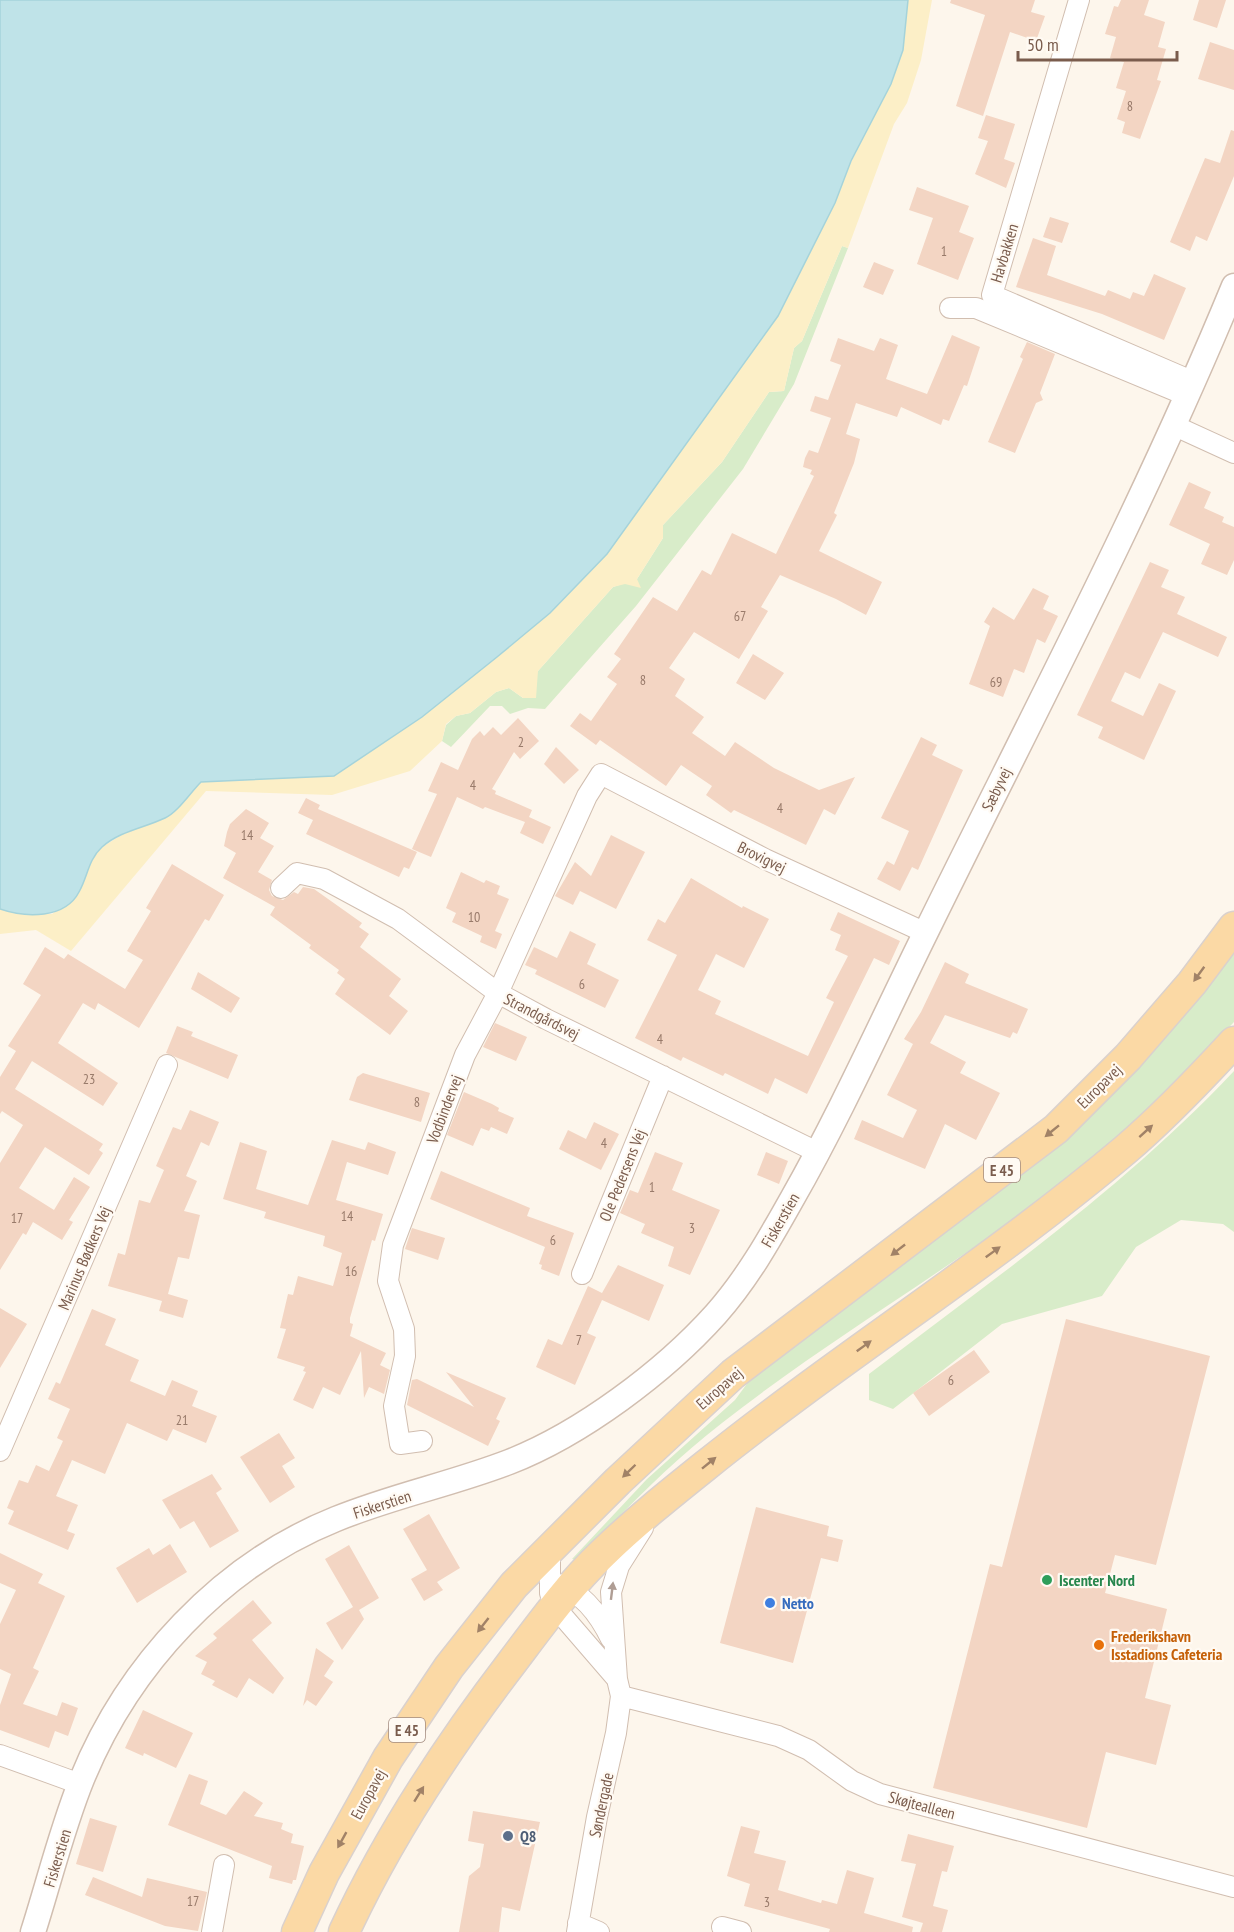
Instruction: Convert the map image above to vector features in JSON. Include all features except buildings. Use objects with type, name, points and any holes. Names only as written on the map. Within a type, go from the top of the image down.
[{"type":"main road","name":"Europavej","points":[[297,1932],[324,1873],[388,1758],[449,1668],[514,1585],[685,1417],[733,1374],[1056,1129],[1128,1057],[1192,983],[1234,927]]},
{"type":"main road","name":"E 45","points":[[344,1932],[388,1844],[428,1781],[558,1592],[663,1500],[755,1426],[1089,1179],[1181,1100],[1234,1042]]},
{"type":"street","name":"Havbakken","points":[[1079,0],[992,295],[1191,389]]},
{"type":"street","name":"Sæbyvej","points":[[819,1153],[1175,426],[1234,286]]},
{"type":"street","points":[[950,308],[976,308],[1191,389]]},
{"type":"street","points":[[1175,426],[1234,453]]},
{"type":"street","name":"Brovigvej","points":[[601,774],[765,859],[926,933]]},
{"type":"street","name":"Vodbindervej","points":[[422,1442],[400,1444],[394,1406],[405,1356],[404,1329],[388,1281],[393,1245],[465,1055],[498,993],[587,796],[601,774]]},
{"type":"street","name":"Strandgårdsvej","points":[[281,888],[297,873],[324,879],[398,919],[498,993],[819,1153]]},
{"type":"street","name":"Marinus Bødkers Vej","points":[[0,1451],[167,1065]]},
{"type":"street","name":"Ole Pedersens Vej","points":[[582,1274],[663,1076]]},
{"type":"street","name":"Fiskerstien","points":[[33,1932],[80,1784],[103,1732],[130,1690],[174,1632],[224,1585],[279,1548],[336,1518],[512,1461],[580,1425],[628,1394],[685,1347],[751,1271],[819,1153]]},
{"type":"street","name":"Søndergade","points":[[577,1928],[597,1817],[616,1733],[619,1687],[617,1649],[611,1611],[614,1578],[635,1539],[663,1500]]},
{"type":"street","points":[[550,1550],[558,1592],[619,1687]]},
{"type":"street","points":[[514,1585],[558,1592],[595,1611],[617,1649]]},
{"type":"street","name":"Skøjtealleen","points":[[619,1687],[778,1736],[809,1750],[852,1781],[880,1794],[1234,1887]]},
{"type":"street","points":[[0,1755],[80,1784]]},
{"type":"street","points":[[212,1932],[224,1865]]},
{"type":"street","points":[[577,1928],[599,1932]]},
{"type":"green space","points":[[842,246],[848,248],[794,384],[743,469],[636,606],[545,709],[528,708],[510,714],[502,706],[490,706],[451,747],[442,741],[446,725],[456,716],[470,713],[496,692],[509,688],[523,698],[538,671],[613,587],[637,579],[663,538],[663,525],[722,462],[769,392],[784,391],[794,348],[802,341]]},
{"type":"green space","points":[[1234,954],[1234,1022],[1128,1127],[1018,1216],[805,1362],[722,1423],[629,1506],[577,1560],[572,1559],[647,1479],[735,1400],[749,1381],[907,1258],[1020,1175],[1095,1109],[1156,1047]]},
{"type":"green space","points":[[1234,1071],[1234,1232],[1223,1224],[1181,1220],[1136,1247],[1102,1296],[1002,1324],[893,1409],[869,1400],[869,1374],[1011,1267],[1104,1193],[1149,1154]]},
{"type":"sand","points":[[908,0],[932,0],[921,60],[907,103],[894,124],[848,248],[842,246],[802,341],[794,348],[784,391],[769,392],[722,462],[663,525],[663,538],[637,579],[641,588],[625,584],[613,587],[538,671],[536,698],[523,698],[509,688],[496,692],[470,713],[456,716],[446,724],[442,741],[410,771],[332,795],[206,791],[71,951],[36,930],[0,934],[0,909],[52,914],[79,893],[88,865],[102,847],[128,831],[167,817],[201,782],[334,776],[422,717],[550,613],[607,554],[778,316],[835,203],[851,162],[891,84],[903,50]]},
{"type":"water","points":[[0,0],[908,0],[903,50],[891,84],[851,161],[835,203],[778,316],[607,554],[550,613],[497,657],[422,717],[334,776],[201,782],[170,815],[124,833],[102,847],[94,857],[73,901],[55,912],[33,915],[0,909]]},
{"type":"place","name":"Iscenter Nord","points":[[1047,1580]]},
{"type":"place","name":"Netto","points":[[770,1603]]},
{"type":"place","name":"Frederikshavn Isstadions Cafeteria","points":[[1099,1645]]},
{"type":"place","name":"Q8","points":[[508,1836]]}]
